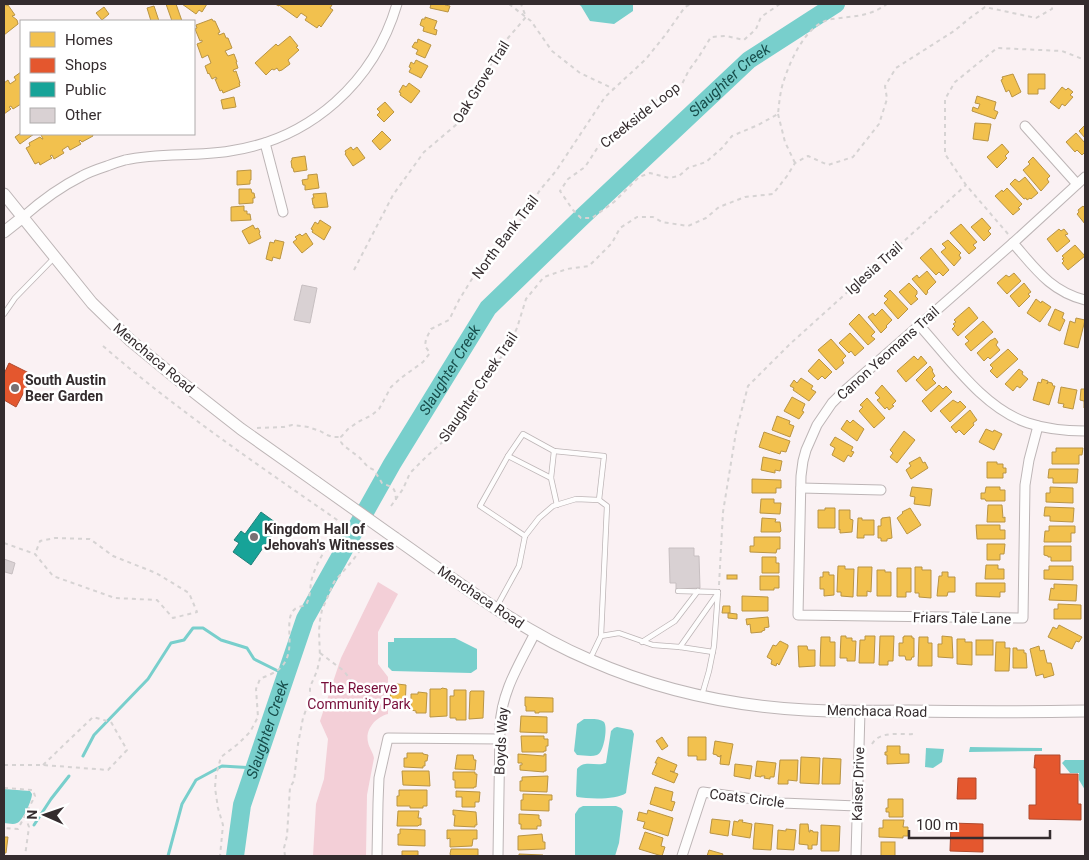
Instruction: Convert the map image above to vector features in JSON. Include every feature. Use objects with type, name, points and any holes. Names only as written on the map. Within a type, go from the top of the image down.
[{"type":"main road","name":"Menchaca Road","points":[[4,194],[92,303],[132,341],[176,378],[241,428],[495,609],[535,633],[590,660],[645,681],[701,697],[785,709],[988,712],[1085,711]]},
{"type":"main road","points":[[4,232],[23,217]]},
{"type":"street","points":[[23,217],[46,198],[83,175],[124,160],[241,150],[287,135],[312,122],[342,97],[378,50],[397,4]]},
{"type":"street","points":[[1025,126],[1077,184]]},
{"type":"street","points":[[265,143],[283,212]]},
{"type":"street","name":"Canon Yeomans Trail","points":[[798,616],[803,461],[817,425],[824,414],[841,394],[1085,177]]},
{"type":"street","points":[[1013,243],[1049,282],[1060,290],[1085,300]]},
{"type":"street","points":[[919,325],[975,388],[1008,414],[1038,426],[1085,431]]},
{"type":"street","name":"Friars Tale Lane","points":[[798,616],[1023,618],[1025,485],[1038,426]]},
{"type":"street","points":[[801,488],[882,490]]},
{"type":"street","name":"Boyds Way","points":[[498,856],[502,709],[507,689],[535,633]]},
{"type":"street","name":"Kaiser Drive","points":[[856,856],[860,711]]},
{"type":"street","points":[[377,856],[378,788],[388,738],[500,738]]},
{"type":"street","name":"Coats Circle","points":[[682,856],[703,792],[782,803],[857,806]]},
{"type":"lane","points":[[4,314],[15,298],[55,257]]},
{"type":"lane","points":[[525,536],[480,506],[508,456],[523,434],[554,451],[604,456],[599,500]]},
{"type":"lane","points":[[554,451],[551,478],[557,505]]},
{"type":"lane","points":[[508,456],[551,478]]},
{"type":"lane","points":[[495,609],[520,566],[525,536],[539,518],[553,506],[576,499],[599,500],[607,506],[601,636],[590,660]]},
{"type":"lane","points":[[678,591],[718,592]]},
{"type":"lane","points":[[642,642],[675,621],[698,591]]},
{"type":"lane","points":[[680,647],[718,592]]},
{"type":"lane","points":[[701,697],[713,652],[718,592]]},
{"type":"lane","points":[[601,636],[618,633],[652,645],[713,652]]},
{"type":"path","points":[[509,4],[531,21],[552,51],[580,73],[614,88]]},
{"type":"path","points":[[521,4],[526,17]]},
{"type":"path","name":"North Bank Trail","points":[[341,437],[348,429],[378,410],[391,387],[400,378],[423,362],[430,353],[425,346],[431,329],[448,320],[484,261],[495,251],[516,222],[522,219],[540,190],[556,171],[605,98],[646,59],[685,7],[691,4]]},
{"type":"path","name":"Creekside Loop","points":[[778,114],[758,126],[732,136],[706,162],[688,168],[679,176],[669,178],[650,173],[639,177],[614,202],[592,218],[581,218],[560,191],[568,179],[585,168],[598,147],[613,132],[652,103],[682,84],[710,37],[726,36],[744,40],[756,29],[760,17],[780,4]]},
{"type":"path","points":[[887,4],[867,14],[830,19],[815,27],[801,43],[790,63],[782,84],[778,114],[785,142],[795,162],[808,156],[828,165],[853,157],[879,124],[887,99],[885,86],[896,68],[985,7],[1036,18],[1052,8],[1052,4]]},
{"type":"path","name":"Oak Grove Trail","points":[[354,270],[393,196],[424,152],[458,124],[502,45],[526,17]]},
{"type":"path","points":[[1008,234],[966,185],[944,154],[945,99],[955,82],[997,48],[1062,51],[1085,60]]},
{"type":"path","name":"Slaughter Creek Trail","points":[[391,506],[403,489],[410,473],[446,439],[469,402],[489,376],[509,345],[526,300],[544,277],[567,269],[589,266],[612,243],[620,228],[637,217],[653,217],[662,222],[688,226],[706,218],[719,207],[745,197],[773,194],[795,162]]},
{"type":"path","name":"Iglesia Trail","points":[[718,592],[723,512],[736,432],[748,386],[790,344],[966,185]]},
{"type":"path","points":[[103,346],[140,377],[204,425],[343,524],[320,558],[312,577],[310,597],[306,605],[295,609],[290,617],[290,644],[287,659],[277,671],[260,679],[256,689],[258,717],[250,732],[221,757],[215,788],[223,825],[220,856]]},
{"type":"path","points":[[241,428],[284,427],[292,425],[311,427],[327,435],[341,437],[341,442],[368,467],[374,470],[382,483],[394,488],[396,500]]},
{"type":"path","points":[[4,543],[34,554],[53,576],[115,598],[157,600],[173,618],[197,612],[189,593],[156,573],[114,556],[90,540],[55,538],[40,541],[34,554]]},
{"type":"path","points":[[285,856],[284,848],[287,836],[290,787],[294,781],[298,744],[303,718],[310,699],[310,687],[318,667],[320,653],[319,631],[322,610],[334,582],[364,545]]},
{"type":"path","points":[[320,653],[344,671],[355,686]]},
{"type":"path","points":[[4,765],[43,765],[108,770],[127,750],[112,722],[93,717],[43,765]]},
{"type":"path","points":[[872,744],[874,740],[881,736],[914,734]]},
{"type":"path","points":[[4,788],[33,790],[35,796],[18,829],[4,828]]},
{"type":"path","points":[[25,816],[29,827],[25,856]]},
{"type":"green space","name":"The Reserve Community Park","points":[[378,582],[398,594],[378,632],[378,664],[388,677],[388,714],[372,724],[368,733],[368,742],[374,758],[367,795],[366,856],[313,856],[316,804],[324,779],[328,739],[320,721],[341,658]]},
{"type":"water","points":[[578,4],[633,4],[633,11],[614,24],[590,21]]},
{"type":"water","points":[[394,638],[455,638],[477,649],[477,669],[471,673],[392,671],[388,667],[388,642],[394,642]]},
{"type":"water","points":[[584,719],[604,722],[605,734],[602,750],[597,755],[577,755],[574,751],[577,724]]},
{"type":"water","points":[[617,727],[632,730],[634,734],[626,793],[610,798],[577,797],[577,769],[583,764],[606,763],[611,731]]},
{"type":"water","points":[[970,747],[1042,748],[1042,751],[969,752]]},
{"type":"water","points":[[926,748],[944,749],[942,762],[933,768],[925,767]]},
{"type":"water","points":[[1065,760],[1085,760],[1085,790],[1079,780],[1079,773],[1070,773],[1062,763]]},
{"type":"water","points":[[4,789],[30,791],[32,794],[24,815],[15,824],[4,823]]},
{"type":"water","points":[[583,806],[616,806],[623,811],[619,843],[615,856],[575,856],[575,814]]},
{"type":"building: Homes","points":[[4,4],[8,5],[15,15],[12,16],[17,20],[18,24],[4,35]]},
{"type":"building: Homes","points":[[166,4],[176,4],[182,20],[172,20]]},
{"type":"building: Homes","points":[[182,4],[207,4],[202,12],[199,10],[196,14]]},
{"type":"building: Homes","points":[[275,4],[330,4],[332,5],[330,8],[333,10],[321,27],[319,25],[317,28],[305,20],[307,17],[301,13],[297,18]]},
{"type":"building: Homes","points":[[431,4],[450,6],[448,12],[430,8]]},
{"type":"building: Homes","points":[[154,6],[159,20],[151,20],[147,8]]},
{"type":"building: Homes","points":[[104,7],[109,14],[102,20],[96,13]]},
{"type":"building: Homes","points":[[425,17],[437,21],[434,29],[437,30],[436,35],[423,31],[424,27],[420,25]]},
{"type":"building: Homes","points":[[212,19],[215,21],[220,32],[218,33],[219,35],[224,33],[226,38],[228,38],[232,48],[225,51],[228,56],[234,54],[238,68],[233,70],[234,72],[236,71],[240,86],[223,93],[222,90],[220,91],[215,79],[217,79],[216,77],[212,79],[208,74],[205,66],[211,63],[208,55],[202,58],[197,44],[202,42],[202,40],[200,41],[195,29],[197,28],[196,25]]},
{"type":"building: Homes","points":[[290,36],[299,50],[288,60],[290,64],[279,71],[277,68],[272,69],[266,75],[255,63],[276,44],[278,46]]},
{"type":"building: Homes","points":[[418,39],[431,45],[425,58],[416,54],[418,50],[412,47],[415,42],[417,43]]},
{"type":"building: Homes","points":[[416,60],[428,66],[421,78],[409,72],[411,62],[414,64]]},
{"type":"building: Homes","points":[[20,73],[20,105],[13,109],[11,106],[9,107],[11,109],[4,114],[4,83],[8,80],[10,84],[16,80],[14,77]]},
{"type":"building: Homes","points":[[1013,74],[1021,92],[1012,97],[1009,90],[1006,92],[1001,80],[1003,79],[1002,77]]},
{"type":"building: Homes","points":[[1028,74],[1045,74],[1045,89],[1038,89],[1038,94],[1028,94]]},
{"type":"building: Homes","points":[[409,83],[420,91],[411,103],[400,95],[401,93],[399,92],[403,85],[406,87]]},
{"type":"building: Homes","points":[[1062,87],[1066,90],[1068,88],[1073,92],[1070,95],[1073,97],[1065,106],[1062,104],[1059,109],[1050,102]]},
{"type":"building: Homes","points":[[977,96],[996,102],[994,110],[998,112],[995,119],[972,111],[973,107],[978,109],[980,104],[975,103]]},
{"type":"building: Homes","points":[[234,97],[236,107],[223,109],[221,100]]},
{"type":"building: Homes","points":[[385,102],[394,112],[384,122],[377,115],[380,112],[377,109]]},
{"type":"building: Homes","points":[[975,123],[991,124],[988,141],[973,139]]},
{"type":"building: Homes","points":[[1085,125],[1085,138],[1079,131]]},
{"type":"building: Homes","points":[[382,131],[391,140],[380,150],[372,141]]},
{"type":"building: Homes","points":[[1076,133],[1085,143],[1085,152],[1082,155],[1077,150],[1075,152],[1066,142]]},
{"type":"building: Homes","points":[[20,134],[33,135],[20,144],[15,137]]},
{"type":"building: Homes","points":[[41,135],[93,136],[82,142],[80,140],[81,144],[70,150],[68,146],[62,150],[64,153],[54,159],[52,155],[50,156],[52,158],[40,165],[39,162],[35,164],[26,148],[30,146],[29,143],[40,137],[43,139]]},
{"type":"building: Homes","points":[[1002,144],[1009,152],[1005,156],[1007,158],[997,168],[987,157]]},
{"type":"building: Homes","points":[[351,147],[353,150],[357,147],[365,158],[353,166],[345,154],[345,151]]},
{"type":"building: Homes","points":[[305,156],[307,170],[294,172],[292,158]]},
{"type":"building: Homes","points":[[1033,157],[1050,176],[1047,179],[1049,182],[1041,191],[1023,170],[1030,164],[1028,162]]},
{"type":"building: Homes","points":[[251,170],[250,184],[237,185],[237,171]]},
{"type":"building: Homes","points":[[317,174],[319,188],[305,190],[302,180],[308,179],[308,175]]},
{"type":"building: Homes","points":[[1025,177],[1038,193],[1027,200],[1010,184],[1015,179],[1019,182]]},
{"type":"building: Homes","points":[[1007,188],[1022,204],[1018,208],[1020,209],[1013,215],[995,196]]},
{"type":"building: Homes","points":[[239,189],[251,189],[255,198],[253,198],[253,203],[239,204]]},
{"type":"building: Homes","points":[[326,193],[328,207],[314,208],[313,194]]},
{"type":"building: Homes","points":[[244,206],[244,211],[250,214],[251,220],[231,221],[231,207]]},
{"type":"building: Homes","points":[[1083,206],[1085,208],[1085,224],[1077,214],[1078,210]]},
{"type":"building: Homes","points":[[982,218],[991,228],[988,231],[991,234],[984,241],[971,227]]},
{"type":"building: Homes","points":[[320,220],[331,227],[324,240],[312,232],[313,230],[311,229],[315,222],[318,224]]},
{"type":"building: Homes","points":[[961,224],[977,242],[973,245],[976,248],[969,254],[950,233]]},
{"type":"building: Homes","points":[[253,225],[255,229],[258,228],[261,238],[249,244],[242,231]]},
{"type":"building: Homes","points":[[1059,229],[1061,231],[1064,229],[1068,234],[1065,235],[1070,241],[1057,252],[1047,239]]},
{"type":"building: Homes","points":[[306,233],[313,244],[302,253],[293,242],[297,239],[295,237]]},
{"type":"building: Homes","points":[[275,240],[284,242],[280,259],[273,257],[272,261],[266,259],[270,242],[274,243]]},
{"type":"building: Homes","points":[[948,240],[961,253],[959,255],[961,258],[954,266],[941,252],[946,248],[942,244]]},
{"type":"building: Homes","points":[[1075,245],[1085,256],[1068,270],[1062,263],[1064,258],[1062,256]]},
{"type":"building: Homes","points":[[931,248],[949,270],[943,276],[939,272],[936,275],[920,258]]},
{"type":"building: Homes","points":[[927,271],[936,282],[927,291],[926,295],[912,279],[917,275],[919,278]]},
{"type":"building: Homes","points":[[1014,273],[1021,281],[1007,294],[997,283],[1006,275],[1009,277]]},
{"type":"building: Homes","points":[[909,283],[917,291],[915,296],[918,299],[911,305],[899,292]]},
{"type":"building: Homes","points":[[1024,283],[1031,292],[1028,294],[1030,296],[1019,307],[1010,296]]},
{"type":"building: Homes","points":[[890,290],[908,309],[898,319],[884,303],[888,299],[884,296]]},
{"type":"building: Homes","points":[[1036,299],[1051,307],[1040,322],[1027,313]]},
{"type":"building: Homes","points":[[969,307],[978,318],[958,336],[952,329],[955,326],[953,324],[956,322],[954,320]]},
{"type":"building: Homes","points":[[882,309],[892,320],[881,333],[868,317],[873,313],[875,316]]},
{"type":"building: Homes","points":[[1055,309],[1064,313],[1062,318],[1065,320],[1060,331],[1048,325]]},
{"type":"building: Homes","points":[[859,314],[875,332],[871,336],[875,339],[868,345],[849,324]]},
{"type":"building: Homes","points":[[1076,318],[1085,320],[1078,348],[1064,344],[1070,321],[1075,323]]},
{"type":"building: Homes","points":[[983,321],[993,332],[971,351],[965,344],[969,341],[965,337]]},
{"type":"building: Homes","points":[[850,333],[864,348],[855,356],[839,343]]},
{"type":"building: Homes","points":[[995,338],[998,342],[996,345],[1000,350],[990,359],[988,357],[984,361],[977,353]]},
{"type":"building: Homes","points":[[831,339],[846,356],[842,360],[844,363],[836,370],[818,350]]},
{"type":"building: Homes","points":[[1008,349],[1018,359],[997,378],[990,371],[993,368],[990,365]]},
{"type":"building: Homes","points":[[914,356],[918,360],[921,356],[927,363],[906,382],[897,371]]},
{"type":"building: Homes","points":[[819,359],[832,372],[825,379],[822,376],[818,380],[808,371]]},
{"type":"building: Homes","points":[[930,366],[935,376],[932,379],[936,383],[926,391],[916,380]]},
{"type":"building: Homes","points":[[1019,369],[1028,379],[1020,388],[1017,386],[1013,391],[1005,384]]},
{"type":"building: Homes","points":[[801,378],[813,386],[811,389],[816,392],[809,401],[790,386],[794,380],[797,383]]},
{"type":"building: Homes","points":[[1042,379],[1048,381],[1047,384],[1048,382],[1052,383],[1055,386],[1049,405],[1033,400],[1038,382],[1041,383]]},
{"type":"building: Homes","points":[[882,385],[896,401],[889,410],[887,407],[885,409],[877,400],[880,398],[875,393]]},
{"type":"building: Homes","points":[[939,385],[943,389],[946,386],[952,392],[931,412],[922,401]]},
{"type":"building: Homes","points":[[1061,387],[1077,390],[1073,409],[1063,407],[1064,404],[1058,403]]},
{"type":"building: Homes","points":[[1081,389],[1085,389],[1085,408],[1084,401],[1080,400]]},
{"type":"building: Homes","points":[[792,397],[805,404],[802,411],[804,412],[799,419],[784,411]]},
{"type":"building: Homes","points":[[867,398],[885,418],[874,428],[859,411],[863,407],[860,405]]},
{"type":"building: Homes","points":[[953,400],[958,403],[960,401],[966,407],[950,422],[940,411]]},
{"type":"building: Homes","points":[[970,410],[977,420],[973,423],[974,425],[964,435],[959,430],[956,433],[951,427]]},
{"type":"building: Homes","points":[[777,416],[790,421],[789,424],[794,426],[790,437],[772,430]]},
{"type":"building: Homes","points":[[847,420],[850,423],[853,420],[864,429],[857,441],[841,429]]},
{"type":"building: Homes","points":[[986,429],[1002,434],[994,450],[979,442]]},
{"type":"building: Homes","points":[[904,431],[915,440],[897,463],[890,457],[893,453],[890,450]]},
{"type":"building: Homes","points":[[764,432],[790,441],[786,452],[781,451],[780,454],[759,447]]},
{"type":"building: Homes","points":[[835,437],[853,447],[851,451],[854,452],[851,457],[848,455],[844,462],[832,455],[835,448],[830,445]]},
{"type":"building: Homes","points":[[1056,448],[1083,448],[1082,455],[1079,455],[1079,464],[1052,464],[1052,452],[1056,452]]},
{"type":"building: Homes","points":[[763,457],[782,461],[780,471],[775,470],[775,473],[761,470]]},
{"type":"building: Homes","points":[[920,457],[928,468],[911,479],[906,470],[911,466],[909,463]]},
{"type":"building: Homes","points":[[987,462],[1003,464],[1003,468],[1006,468],[1006,473],[1003,473],[1003,478],[987,478]]},
{"type":"building: Homes","points":[[1049,469],[1078,469],[1077,483],[1053,483],[1053,478],[1048,478]]},
{"type":"building: Homes","points":[[752,479],[781,480],[781,488],[776,488],[776,493],[752,493]]},
{"type":"building: Homes","points":[[912,487],[932,489],[930,506],[914,504],[915,497],[910,496]]},
{"type":"building: Homes","points":[[986,487],[1000,487],[1000,490],[1005,490],[1005,501],[986,501],[981,499],[981,493],[985,493]]},
{"type":"building: Homes","points":[[1050,487],[1073,488],[1073,503],[1046,502],[1046,493],[1050,493]]},
{"type":"building: Homes","points":[[761,499],[774,499],[774,503],[781,503],[780,514],[760,513]]},
{"type":"building: Homes","points":[[988,505],[1002,505],[1005,522],[987,522]]},
{"type":"building: Homes","points":[[1045,507],[1074,508],[1073,522],[1050,521],[1050,516],[1044,516]]},
{"type":"building: Homes","points":[[825,508],[835,508],[835,528],[818,528],[818,510],[825,510]]},
{"type":"building: Homes","points":[[910,508],[921,525],[907,534],[897,518],[902,512]]},
{"type":"building: Homes","points":[[839,510],[850,510],[850,519],[853,520],[852,532],[840,533]]},
{"type":"building: Homes","points":[[890,517],[892,538],[887,539],[887,541],[881,541],[881,538],[878,538],[878,526],[881,526],[882,518]]},
{"type":"building: Homes","points":[[762,518],[776,519],[775,522],[780,522],[781,531],[761,532]]},
{"type":"building: Homes","points":[[858,518],[874,520],[874,535],[864,535],[864,538],[857,538]]},
{"type":"building: Homes","points":[[976,525],[1000,525],[1000,530],[1005,530],[1005,539],[977,539]]},
{"type":"building: Homes","points":[[1049,526],[1075,526],[1075,533],[1071,533],[1071,542],[1044,542],[1045,531],[1049,531]]},
{"type":"building: Homes","points":[[754,537],[780,537],[780,549],[777,549],[776,553],[750,552],[750,546],[754,546]]},
{"type":"building: Homes","points":[[987,544],[1005,544],[1004,554],[1000,554],[1000,560],[987,560]]},
{"type":"building: Homes","points":[[1044,546],[1071,546],[1071,561],[1051,561],[1051,557],[1044,555]]},
{"type":"building: Homes","points":[[762,557],[776,557],[776,563],[779,563],[779,573],[762,573]]},
{"type":"building: Homes","points":[[986,565],[998,565],[998,569],[1004,569],[1004,579],[985,579]]},
{"type":"building: Homes","points":[[838,566],[845,566],[845,569],[854,569],[853,597],[841,596],[841,592],[837,592]]},
{"type":"building: Homes","points":[[1049,566],[1073,566],[1073,580],[1044,579],[1044,570],[1049,570]]},
{"type":"building: Homes","points":[[858,567],[872,567],[871,592],[867,591],[867,596],[857,596]]},
{"type":"building: Homes","points":[[915,567],[922,567],[922,570],[931,570],[931,598],[919,597],[919,593],[915,593]]},
{"type":"building: Homes","points":[[897,568],[911,568],[911,592],[906,592],[906,597],[897,597]]},
{"type":"building: Homes","points":[[877,570],[891,572],[891,596],[877,596]]},
{"type":"building: Homes","points":[[823,572],[829,572],[829,575],[834,575],[834,595],[824,596],[824,589],[820,589],[820,577],[823,577]]},
{"type":"building: Homes","points":[[942,572],[948,572],[948,577],[955,577],[955,592],[948,592],[947,596],[937,596],[939,576],[942,576]]},
{"type":"building: Homes","points":[[727,575],[737,575],[737,579],[727,579]]},
{"type":"building: Homes","points":[[760,576],[779,576],[779,588],[760,590]]},
{"type":"building: Homes","points":[[976,583],[1005,583],[1005,592],[1000,592],[1000,597],[976,596]]},
{"type":"building: Homes","points":[[1054,584],[1077,585],[1076,601],[1049,600],[1051,588],[1054,589]]},
{"type":"building: Homes","points":[[742,596],[768,597],[768,611],[742,611]]},
{"type":"building: Homes","points":[[1058,604],[1081,605],[1081,619],[1054,619],[1054,609],[1058,609]]},
{"type":"building: Homes","points":[[723,606],[730,606],[730,613],[722,613]]},
{"type":"building: Homes","points":[[728,613],[737,614],[737,619],[728,618]]},
{"type":"building: Homes","points":[[768,617],[769,627],[764,628],[765,630],[762,632],[751,633],[750,624],[747,625],[746,619]]},
{"type":"building: Homes","points":[[1059,625],[1082,637],[1079,642],[1076,641],[1072,649],[1048,637],[1053,627],[1057,629]]},
{"type":"building: Homes","points":[[841,636],[852,638],[852,641],[856,641],[855,661],[847,661],[847,658],[840,658]]},
{"type":"building: Homes","points":[[865,636],[875,636],[874,663],[859,663],[860,640],[865,640]]},
{"type":"building: Homes","points":[[880,636],[894,636],[893,661],[888,661],[888,665],[879,665]]},
{"type":"building: Homes","points":[[904,636],[912,636],[914,638],[914,657],[911,660],[906,660],[905,656],[899,656],[899,643],[903,643]]},
{"type":"building: Homes","points":[[942,636],[952,637],[953,658],[938,657],[938,644],[942,644]]},
{"type":"building: Homes","points":[[821,637],[830,637],[830,642],[835,642],[835,666],[820,666]]},
{"type":"building: Homes","points":[[919,637],[928,637],[928,643],[932,643],[932,666],[918,666]]},
{"type":"building: Homes","points":[[957,639],[965,639],[965,642],[972,642],[972,665],[957,664]]},
{"type":"building: Homes","points":[[976,640],[993,640],[993,655],[976,655]]},
{"type":"building: Homes","points":[[780,641],[788,645],[788,647],[779,665],[777,663],[776,666],[771,664],[772,660],[767,657],[773,645],[776,646]]},
{"type":"building: Homes","points":[[996,642],[1005,642],[1005,648],[1010,648],[1009,671],[995,671]]},
{"type":"building: Homes","points":[[798,646],[807,646],[808,650],[815,650],[815,666],[799,667]]},
{"type":"building: Homes","points":[[1039,646],[1040,651],[1044,650],[1047,663],[1051,663],[1054,675],[1044,678],[1043,674],[1036,676],[1030,649]]},
{"type":"building: Homes","points":[[1013,648],[1024,650],[1027,668],[1013,668]]},
{"type":"building: Homes","points":[[391,685],[406,685],[405,709],[395,709],[396,705],[390,705]]},
{"type":"building: Homes","points":[[430,689],[447,689],[447,716],[430,717]]},
{"type":"building: Homes","points":[[454,690],[466,690],[466,720],[450,718],[450,696],[454,696]]},
{"type":"building: Homes","points":[[471,691],[484,691],[483,718],[469,719]]},
{"type":"building: Homes","points":[[418,692],[427,693],[426,713],[416,713],[416,711],[411,710],[411,694],[418,694]]},
{"type":"building: Homes","points":[[525,697],[553,698],[553,712],[535,713],[535,711],[526,711]]},
{"type":"building: Homes","points":[[521,716],[547,717],[547,733],[520,732]]},
{"type":"building: Homes","points":[[521,736],[544,736],[544,739],[548,739],[546,751],[522,752]]},
{"type":"building: Homes","points":[[662,737],[668,746],[662,750],[656,741]]},
{"type":"building: Homes","points":[[688,737],[706,737],[706,760],[697,760],[697,756],[688,756]]},
{"type":"building: Homes","points":[[715,741],[733,744],[729,765],[720,764],[721,755],[720,757],[713,754]]},
{"type":"building: Homes","points":[[887,746],[900,746],[900,754],[909,754],[909,763],[887,764],[885,752],[887,752]]},
{"type":"building: Homes","points":[[407,753],[423,753],[428,755],[425,766],[423,768],[404,767],[404,758],[407,758]]},
{"type":"building: Homes","points":[[518,754],[544,756],[546,754],[546,771],[520,770],[522,763],[518,763]]},
{"type":"building: Homes","points":[[457,755],[473,755],[474,760],[476,760],[475,770],[455,769]]},
{"type":"building: Homes","points":[[658,757],[677,765],[674,772],[670,771],[678,774],[674,783],[652,774]]},
{"type":"building: Homes","points":[[801,757],[820,758],[819,784],[800,783]]},
{"type":"building: Homes","points":[[823,758],[841,759],[840,784],[822,784]]},
{"type":"building: Homes","points":[[780,760],[798,760],[797,781],[788,780],[788,784],[778,784]]},
{"type":"building: Homes","points":[[757,761],[776,763],[774,777],[770,777],[770,779],[764,778],[765,776],[755,776]]},
{"type":"building: Homes","points":[[735,764],[752,766],[750,779],[734,776]]},
{"type":"building: Homes","points":[[402,771],[429,771],[430,786],[403,785]]},
{"type":"building: Homes","points":[[453,772],[475,772],[477,774],[476,787],[455,788]]},
{"type":"building: Homes","points":[[548,776],[547,792],[520,791],[522,777]]},
{"type":"building: Homes","points":[[655,787],[673,792],[671,801],[675,802],[672,811],[650,804]]},
{"type":"building: Homes","points":[[399,790],[427,790],[427,806],[423,806],[423,808],[410,808],[410,806],[397,806]]},
{"type":"building: Homes","points":[[456,791],[480,792],[479,802],[475,802],[475,807],[462,807],[462,797],[456,797]]},
{"type":"building: Homes","points":[[523,794],[552,795],[552,800],[549,800],[549,811],[521,810]]},
{"type":"building: Homes","points":[[888,799],[903,799],[903,817],[889,817],[889,812],[886,812]]},
{"type":"building: Homes","points":[[453,810],[476,812],[477,825],[475,827],[454,826],[455,815],[453,815]]},
{"type":"building: Homes","points":[[648,810],[673,818],[668,836],[643,828],[645,822],[637,820],[639,812],[647,814]]},
{"type":"building: Homes","points":[[398,811],[419,811],[418,818],[421,818],[421,825],[397,826]]},
{"type":"building: Homes","points":[[519,814],[539,815],[541,826],[537,826],[537,829],[521,829]]},
{"type":"building: Homes","points":[[712,819],[730,821],[728,836],[710,833]]},
{"type":"building: Homes","points":[[739,820],[752,824],[750,838],[732,835],[734,821],[738,822]]},
{"type":"building: Homes","points":[[883,820],[904,820],[903,827],[908,827],[908,836],[903,836],[903,838],[879,837],[879,828],[883,828]]},
{"type":"building: Homes","points":[[755,823],[773,825],[771,850],[753,849]]},
{"type":"building: Homes","points":[[800,824],[808,824],[809,832],[810,830],[818,832],[817,845],[812,845],[812,849],[808,849],[808,845],[799,844]]},
{"type":"building: Homes","points":[[821,825],[840,826],[839,851],[821,851]]},
{"type":"building: Homes","points":[[400,829],[425,830],[425,846],[398,845]]},
{"type":"building: Homes","points":[[786,829],[796,830],[794,850],[777,849],[778,830],[786,831]]},
{"type":"building: Homes","points":[[447,830],[477,830],[477,839],[473,839],[472,846],[450,847],[450,838],[447,839]]},
{"type":"building: Homes","points":[[645,832],[663,838],[661,846],[665,847],[662,856],[639,849]]},
{"type":"building: Homes","points":[[542,834],[545,849],[518,850],[518,836]]},
{"type":"building: Homes","points":[[4,837],[8,837],[6,853],[4,853]]},
{"type":"building: Homes","points":[[881,842],[895,842],[895,856],[881,856]]},
{"type":"building: Homes","points":[[451,849],[478,849],[478,856],[451,856]]},
{"type":"building: Homes","points":[[709,850],[723,854],[722,856],[707,856]]},
{"type":"building: Homes","points":[[402,851],[418,851],[418,856],[402,856]]},
{"type":"building: Homes","points":[[519,854],[543,855],[543,856],[519,856]]},
{"type":"building: Shops","name":"South Austin Beer Garden","points":[[9,363],[33,375],[16,407],[4,400],[4,374]]},
{"type":"building: Shops","points":[[1035,755],[1060,755],[1060,774],[1078,774],[1078,804],[1081,804],[1081,820],[1029,819],[1029,805],[1036,805]]},
{"type":"building: Shops","points":[[958,778],[976,778],[976,799],[957,799]]},
{"type":"building: Shops","points":[[951,823],[983,824],[983,852],[950,851]]},
{"type":"building: Public","name":"Kingdom Hall of Jehovah's Witnesses","points":[[261,512],[279,525],[251,565],[233,552],[239,543],[234,540],[241,531],[245,534]]},
{"type":"building: Other","points":[[302,285],[317,288],[310,323],[294,320]]},
{"type":"building: Other","points":[[669,548],[694,548],[694,556],[699,556],[700,588],[676,589],[676,583],[670,583]]},
{"type":"building: Other","points":[[4,559],[15,563],[12,574],[4,573]]},
{"type":"waterway","name":"Slaughter Creek","points":[[235,856],[242,805],[305,619],[392,464],[488,308],[749,60],[836,4]]},
{"type":"waterway","points":[[83,756],[94,735],[148,679],[171,643],[184,640],[193,628],[203,628],[221,640],[247,648],[254,659],[286,675]]},
{"type":"waterway","points":[[168,856],[182,804],[196,780],[222,766],[255,768]]},
{"type":"waterway","points":[[34,825],[69,776]]},
{"type":"place","name":"South Austin Beer Garden","points":[[15,388]]},
{"type":"place","name":"Kingdom Hall of Jehovah's Witnesses","points":[[254,537]]}]
